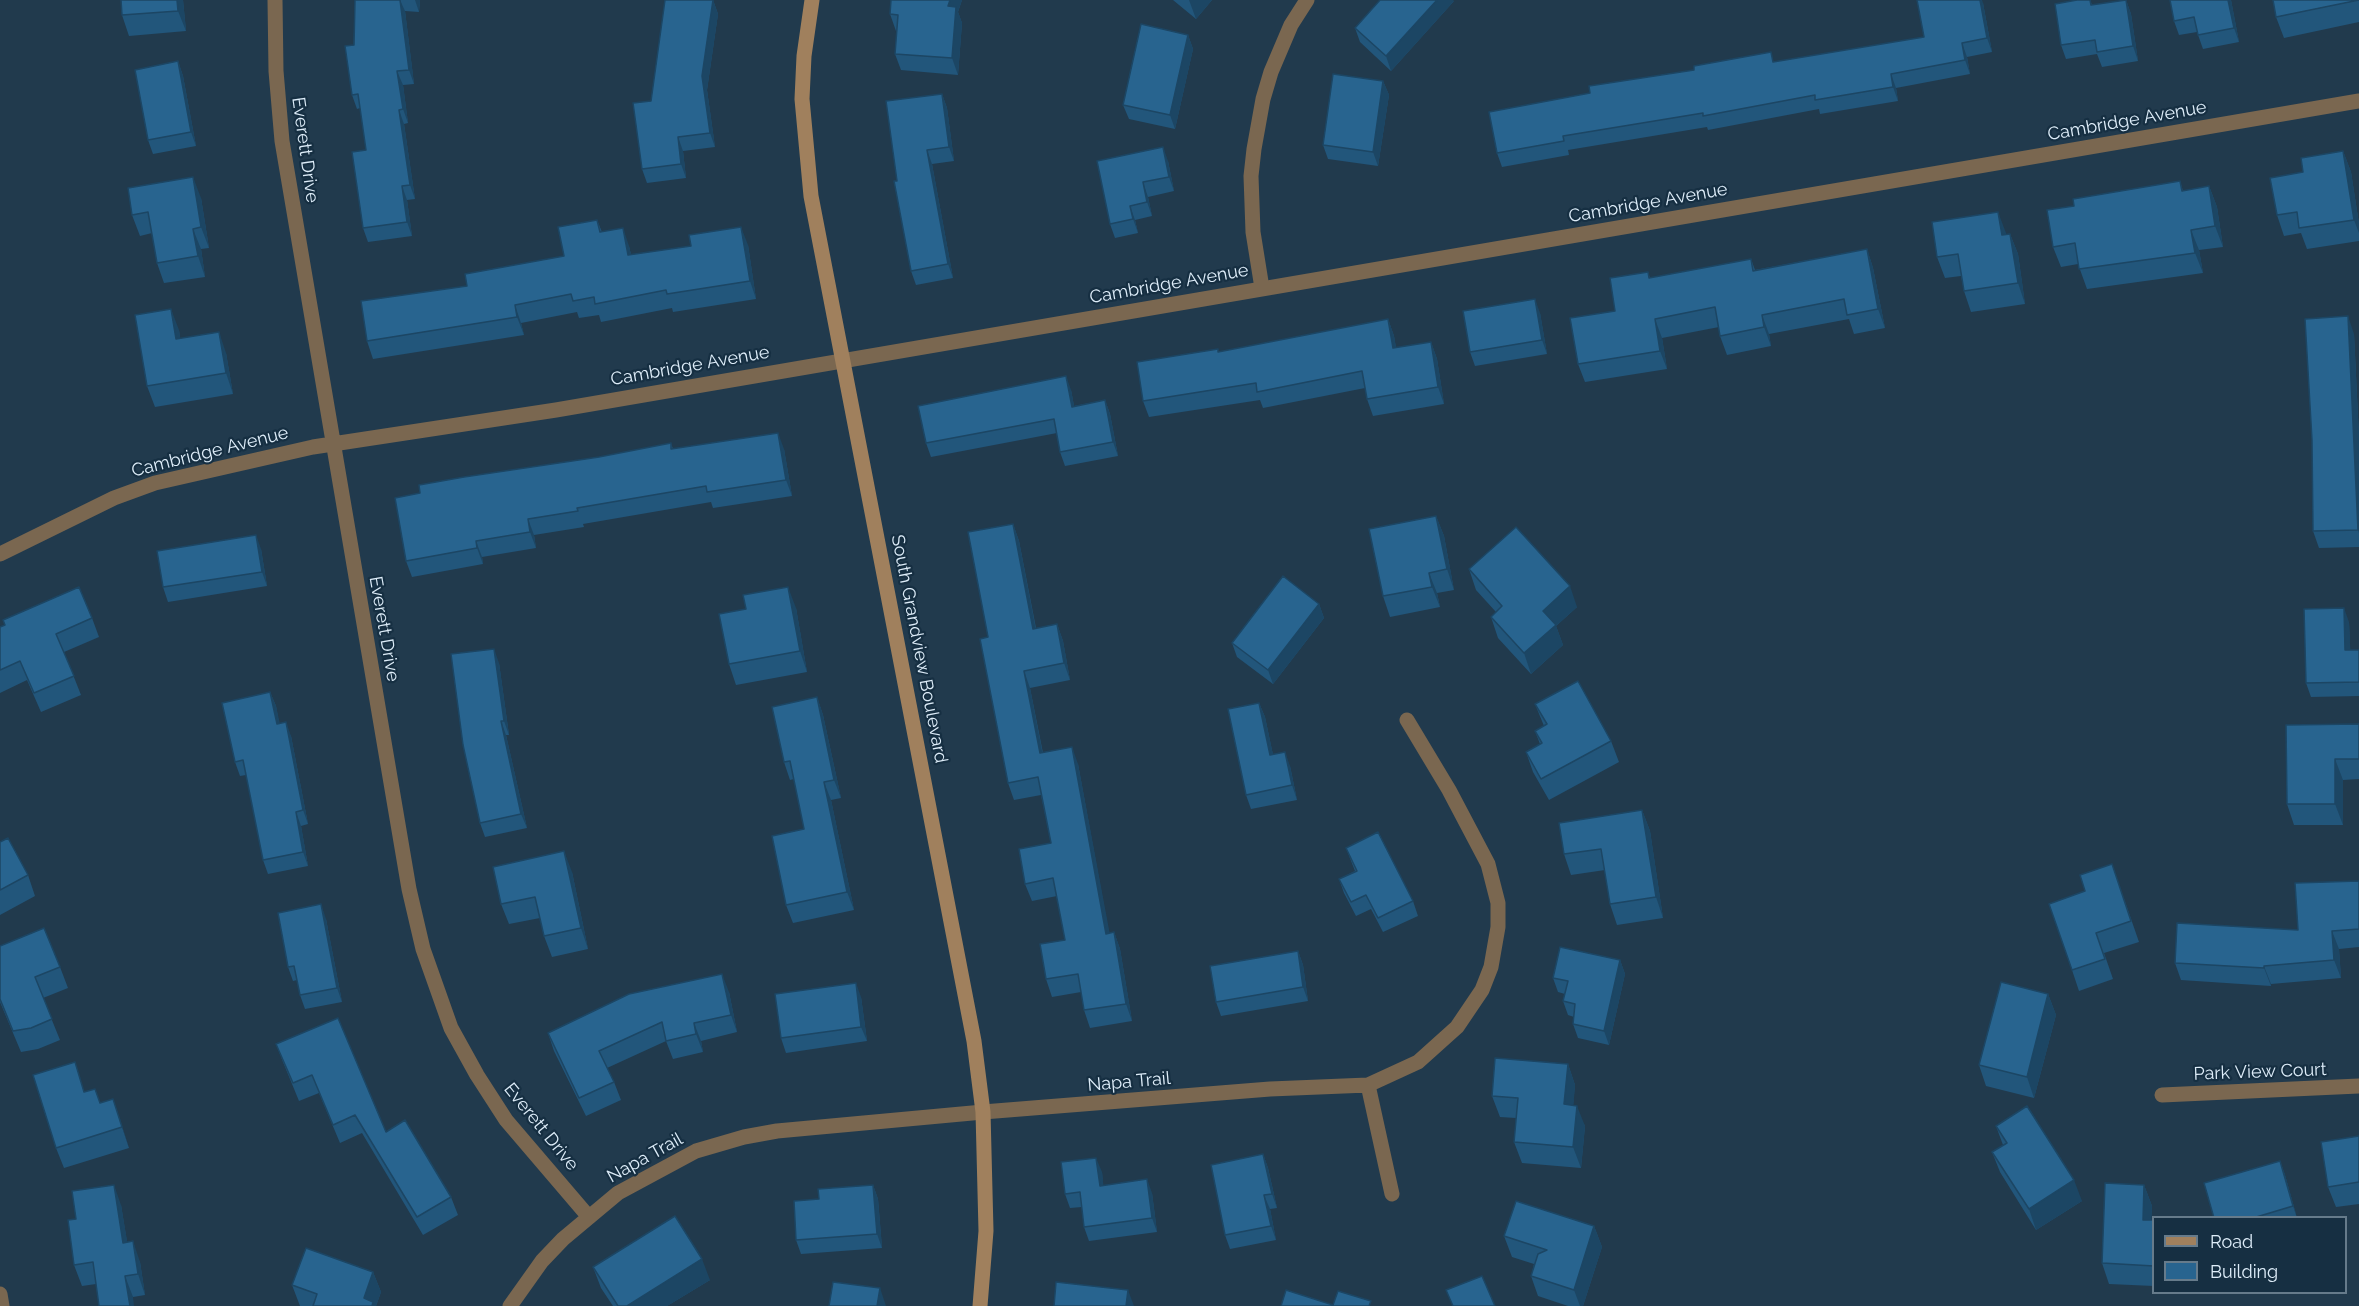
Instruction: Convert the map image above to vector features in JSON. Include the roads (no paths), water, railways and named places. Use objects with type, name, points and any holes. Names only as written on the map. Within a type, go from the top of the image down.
[{"type":"street","name":"Everett Drive","points":[[275,0],[276,71],[282,141],[409,889],[432,976],[451,1028],[506,1120],[588,1216]]},
{"type":"street","name":"South Grandview Boulevard","points":[[812,0],[804,56],[804,131],[811,196],[972,1030],[983,1112],[986,1231],[980,1306]]},
{"type":"street","points":[[1262,288],[1253,232],[1251,176],[1254,149],[1263,99],[1271,72],[1291,26],[1307,0]]},
{"type":"street","name":"Cambridge Avenue","points":[[0,554],[114,498],[155,483],[214,468],[332,445],[556,410],[842,359],[2359,101]]},
{"type":"street","name":"Napa Trail","points":[[510,1306],[542,1261],[588,1216],[618,1193],[696,1151],[744,1137],[777,1131],[983,1112],[1270,1089],[1368,1085],[1418,1062],[1457,1027],[1482,990],[1491,967],[1498,927],[1498,903],[1488,864],[1449,790],[1407,720]]},
{"type":"street","points":[[1368,1085],[1392,1194]]},
{"type":"street","name":"Park View Court","points":[[2162,1095],[2359,1086]]},
{"type":"street","points":[[0,1294],[2,1306]]}]
